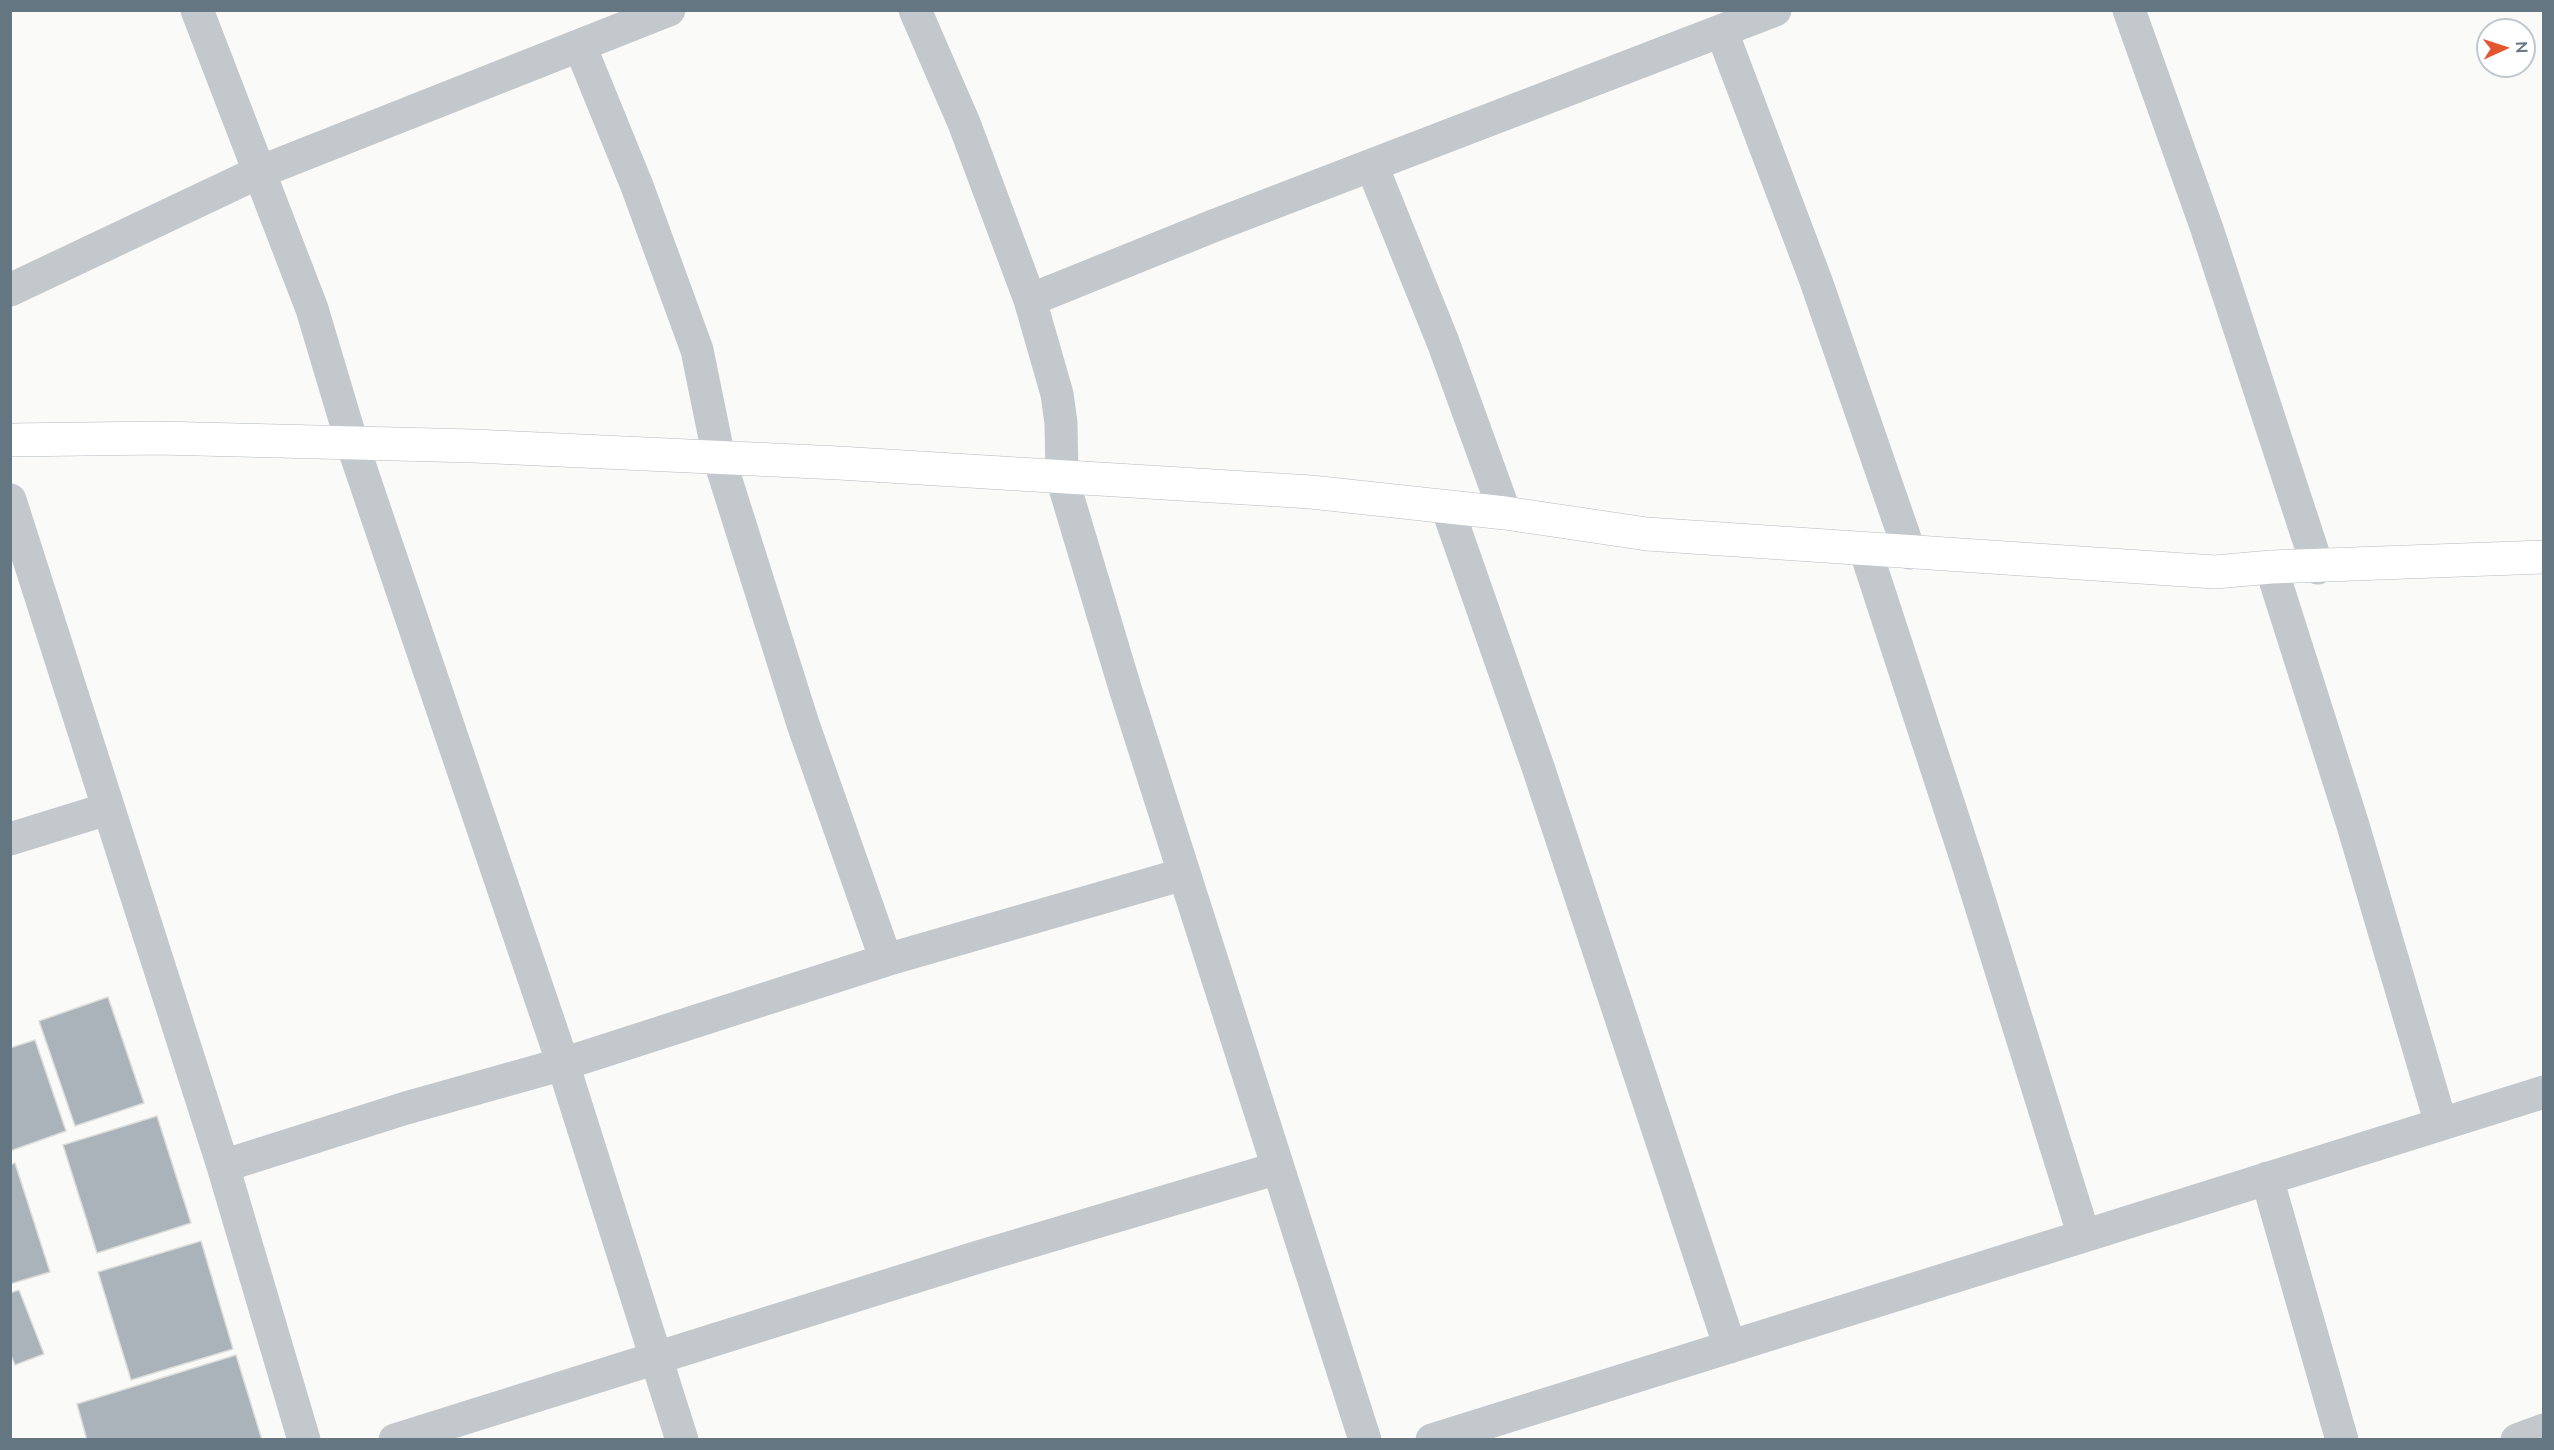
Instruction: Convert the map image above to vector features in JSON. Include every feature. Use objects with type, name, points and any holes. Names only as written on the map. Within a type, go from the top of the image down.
[{"type":"main road","points":[[10,440],[62,437],[352,443],[719,458],[1311,492],[1505,513],[1647,534],[2215,572],[2271,567],[2318,568],[2544,557]]},
{"type":"street","points":[[197,10],[257,173],[312,309],[352,443],[563,1064],[682,1440]]},
{"type":"street","points":[[10,290],[257,173],[669,10]]},
{"type":"street","points":[[915,10],[964,123],[1030,300],[1057,394],[1061,423],[1062,478],[1184,874],[1365,1440]]},
{"type":"street","points":[[1030,300],[1775,10]]},
{"type":"street","points":[[2129,10],[2207,229],[2318,568]]},
{"type":"street","points":[[1722,32],[1816,281],[1910,553]]},
{"type":"street","points":[[580,46],[637,186],[697,350],[719,458],[803,724],[885,960]]},
{"type":"street","points":[[1372,166],[1443,342],[1505,513]]},
{"type":"street","points":[[10,500],[223,1166],[303,1440]]},
{"type":"street","points":[[1447,507],[1538,767],[1730,1347]]},
{"type":"street","points":[[1865,549],[1971,875],[2084,1236]]},
{"type":"street","points":[[2271,567],[2352,822],[2441,1124]]},
{"type":"street","points":[[10,839],[107,809]]},
{"type":"street","points":[[223,1166],[406,1108],[563,1064],[885,960],[1184,874]]},
{"type":"street","points":[[1432,1440],[2544,1092]]},
{"type":"street","points":[[395,1440],[975,1258],[1278,1168]]},
{"type":"street","points":[[2267,1178],[2342,1440]]},
{"type":"street","points":[[2517,1440],[2544,1430]]},
{"type":"building","points":[[108,997],[144,1103],[75,1126],[39,1021]]},
{"type":"building","points":[[35,1040],[66,1131],[10,1151],[10,1048]]},
{"type":"building","points":[[157,1116],[191,1223],[97,1253],[63,1145]]},
{"type":"building","points":[[15,1163],[50,1272],[10,1284],[10,1165]]},
{"type":"building","points":[[201,1241],[233,1349],[131,1380],[98,1272]]},
{"type":"building","points":[[19,1290],[44,1354],[15,1365],[10,1353],[10,1293]]},
{"type":"building","points":[[236,1355],[262,1440],[87,1440],[77,1404]]}]
